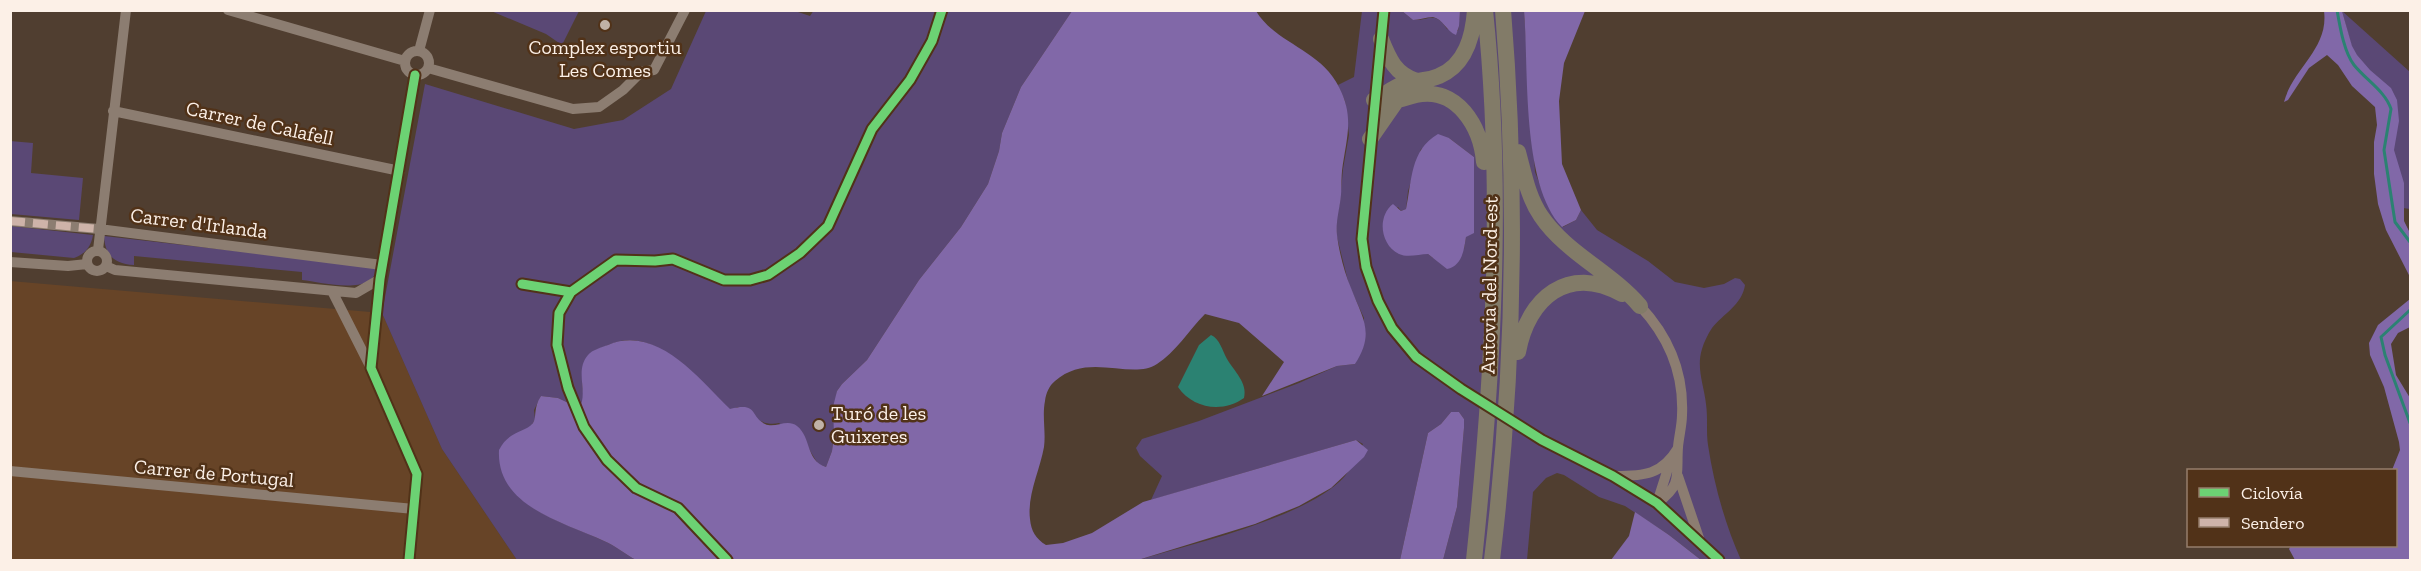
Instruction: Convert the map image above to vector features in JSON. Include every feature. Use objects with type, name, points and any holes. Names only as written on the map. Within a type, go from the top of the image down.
[{"type":"highway","points":[[1374,100],[1404,84],[1440,76],[1460,60],[1473,32],[1475,10]]},
{"type":"highway","name":"Autovia del Nord-est","points":[[1473,561],[1482,479],[1491,335],[1495,212],[1485,10]]},
{"type":"highway","name":"Autovia del Nord-est","points":[[1492,561],[1508,385],[1513,274],[1510,126],[1503,10]]},
{"type":"highway","points":[[1381,39],[1394,68],[1406,78],[1417,81]]},
{"type":"highway","points":[[1374,100],[1395,103],[1416,95],[1438,95],[1458,105],[1468,115],[1482,145],[1486,185],[1495,212]]},
{"type":"highway","points":[[1370,139],[1395,103]]},
{"type":"highway","points":[[1510,126],[1528,189],[1541,217],[1560,238],[1619,284],[1640,306]]},
{"type":"highway","points":[[1508,385],[1526,322],[1536,307],[1553,291],[1576,283],[1596,284],[1617,291],[1640,306]]},
{"type":"street","points":[[98,250],[126,10]]},
{"type":"street","points":[[228,10],[405,61]]},
{"type":"street","points":[[419,51],[430,10]]},
{"type":"street","points":[[428,68],[573,109],[599,107],[641,72],[654,70],[684,10]]},
{"type":"street","points":[[1384,10],[1362,239],[1366,267],[1378,302],[1392,328],[1416,357],[1461,389],[1542,440],[1613,476],[1657,503],[1719,561]]},
{"type":"street","points":[[405,61],[411,53],[419,51]]},
{"type":"street","points":[[405,61],[407,69],[415,75],[422,74],[428,68],[428,58],[419,51]]},
{"type":"street","points":[[371,368],[382,265],[415,75]]},
{"type":"street","name":"Carrer de Calafell","points":[[113,111],[400,171]]},
{"type":"street","name":"Carrer d'Irlanda","points":[[10,221],[99,229],[382,265]]},
{"type":"street","points":[[98,250],[89,254],[87,264],[96,271],[106,266]]},
{"type":"street","points":[[98,250],[106,256],[106,266]]},
{"type":"street","points":[[10,262],[68,266],[87,264]]},
{"type":"street","points":[[106,266],[115,270],[356,293],[380,279]]},
{"type":"street","points":[[332,291],[371,368],[417,474],[409,561]]},
{"type":"street","points":[[1640,306],[1659,329],[1677,367],[1682,399],[1678,476],[1700,541]]},
{"type":"street","points":[[1657,503],[1670,462],[1678,448]]},
{"type":"street","points":[[1613,476],[1639,476],[1659,469],[1670,462]]},
{"type":"street","name":"Carrer de Portugal","points":[[10,471],[414,509]]},
{"type":"street","points":[[1657,503],[1673,489],[1678,476]]},
{"type":"shaded area","points":[[814,10],[1072,11],[1021,87],[1002,133],[999,151],[988,184],[961,227],[919,280],[867,360],[837,391],[832,451],[826,467],[818,464],[809,449],[779,423],[762,422],[738,407],[730,410],[696,376],[670,355],[641,341],[627,340],[615,343],[596,350],[582,383],[584,401],[579,408],[558,398],[541,396],[534,410],[535,419],[504,476],[523,500],[535,509],[608,543],[636,560],[517,560],[442,449],[382,313],[425,84],[574,129],[623,120],[671,89],[706,11],[795,11],[810,16]]},
{"type":"shaded area","points":[[491,11],[579,11],[562,45],[546,34]]},
{"type":"shaded area","points":[[1072,11],[1256,11],[1275,31],[1310,55],[1331,74],[1344,98],[1348,119],[1337,235],[1340,255],[1348,282],[1363,317],[1366,335],[1355,364],[1337,366],[1262,396],[1284,362],[1239,323],[1205,314],[1176,348],[1157,364],[1135,370],[1095,367],[1068,372],[1053,383],[1045,398],[1044,447],[1030,501],[1033,531],[1046,545],[1063,543],[1092,533],[1143,502],[1356,440],[1368,450],[1364,457],[1331,488],[1299,506],[1255,524],[1138,560],[636,560],[608,543],[552,519],[520,499],[509,486],[501,469],[499,450],[503,444],[512,435],[533,423],[541,396],[558,398],[579,408],[583,396],[582,368],[588,355],[600,348],[626,340],[643,342],[660,348],[676,358],[730,409],[745,407],[750,409],[765,424],[789,423],[797,426],[805,436],[815,459],[826,467],[832,451],[833,407],[837,391],[867,360],[919,280],[961,227],[988,184],[999,151],[1002,133],[1021,87]]},
{"type":"shaded area","points":[[1362,11],[1402,11],[1413,20],[1435,18],[1447,29],[1458,31],[1460,11],[1524,11],[1535,172],[1549,208],[1563,227],[1576,220],[1581,210],[1597,230],[1648,261],[1675,282],[1704,288],[1724,284],[1735,278],[1740,279],[1745,285],[1736,304],[1712,328],[1700,356],[1713,475],[1725,518],[1741,560],[1701,560],[1669,535],[1625,506],[1599,497],[1557,473],[1546,478],[1533,492],[1527,560],[1443,560],[1457,507],[1464,428],[1464,419],[1459,412],[1451,412],[1441,424],[1428,433],[1400,560],[1138,560],[1248,527],[1305,504],[1328,491],[1345,476],[1363,444],[1356,440],[1151,500],[1162,476],[1140,456],[1136,448],[1142,439],[1199,421],[1337,366],[1355,364],[1364,318],[1349,285],[1337,237],[1336,219],[1349,135],[1345,101],[1338,85],[1354,77]],"holes":[[[1449,138],[1474,157],[1474,190],[1464,249],[1433,258],[1383,231],[1384,218],[1398,207],[1401,211],[1406,209],[1408,191],[1421,149]]]},
{"type":"shaded area","points":[[1402,11],[1460,11],[1456,35],[1436,18],[1413,20]]},
{"type":"shaded area","points":[[1524,11],[1585,11],[1564,63],[1559,101],[1562,164],[1581,210],[1576,220],[1562,227],[1549,208],[1539,183],[1533,155],[1527,94]]},
{"type":"shaded area","points":[[2324,11],[2342,11],[2352,46],[2357,55],[2391,88],[2397,100],[2399,121],[2394,150],[2404,183],[2404,221],[2410,233],[2410,277],[2386,230],[2378,204],[2374,174],[2374,142],[2377,125],[2375,107],[2352,86],[2338,65],[2327,55],[2309,68],[2288,100],[2284,102],[2295,79],[2316,48],[2324,24]]},
{"type":"shaded area","points":[[2342,11],[2410,72],[2410,209],[2403,208],[2389,152],[2395,119],[2354,55]]},
{"type":"shaded area","points":[[1438,134],[1449,138],[1474,157],[1474,233],[1466,237],[1463,252],[1456,265],[1447,269],[1428,254],[1410,256],[1399,254],[1388,244],[1383,230],[1385,216],[1393,204],[1401,211],[1406,209],[1417,157],[1429,141]]},
{"type":"shaded area","points":[[10,141],[33,143],[31,173],[83,178],[79,220],[11,214]]},
{"type":"shaded area","points":[[11,226],[93,235],[87,249],[74,258],[11,252]]},
{"type":"shaded area","points":[[104,236],[377,267],[374,276],[367,282],[346,286],[302,280],[302,272],[134,256],[134,265],[121,263],[112,257],[106,248]]},
{"type":"shaded area","points":[[10,281],[382,313],[442,449],[517,560],[11,560]]},
{"type":"shaded area","points":[[2410,299],[2410,327],[2398,333],[2391,344],[2396,375],[2410,398],[2410,560],[2295,560],[2289,549],[2290,547],[2397,547],[2397,469],[2392,469],[2400,450],[2384,387],[2370,355],[2369,343],[2378,325]]},
{"type":"shaded area","points":[[1451,412],[1459,412],[1464,419],[1464,428],[1457,507],[1443,560],[1400,560],[1428,433],[1441,424]]},
{"type":"shaded area","points":[[1635,512],[1701,560],[1611,560],[1629,536]]},
{"type":"water","points":[[1211,335],[1219,342],[1244,387],[1244,398],[1227,406],[1200,404],[1184,394],[1178,387],[1199,345]]},
{"type":"waterway","points":[[2337,10],[2343,39],[2351,60],[2384,97],[2391,109],[2384,150],[2395,222],[2410,242]]},
{"type":"waterway","points":[[2410,310],[2381,337],[2385,355],[2410,423]]},
{"type":"marked path","points":[[10,221],[99,229]]},
{"type":"cycle path","points":[[522,284],[571,292],[616,260],[673,259],[724,280],[750,280],[768,275],[800,253],[828,226],[872,129],[910,80],[932,41],[942,10]]},
{"type":"cycle path","points":[[1384,10],[1362,239],[1366,267],[1378,301],[1392,328],[1416,357],[1461,389],[1542,440],[1613,476],[1657,503],[1719,560]]},
{"type":"cycle path","points":[[409,560],[417,474],[371,368],[380,279],[415,75]]},
{"type":"cycle path","points":[[571,292],[559,313],[557,345],[568,388],[584,427],[607,460],[636,488],[678,508],[727,560]]},
{"type":"place","name":"Complex esportiu Les Comes","points":[[605,25]]},
{"type":"place","name":"Turó de les Guixeres","points":[[819,425]]}]
